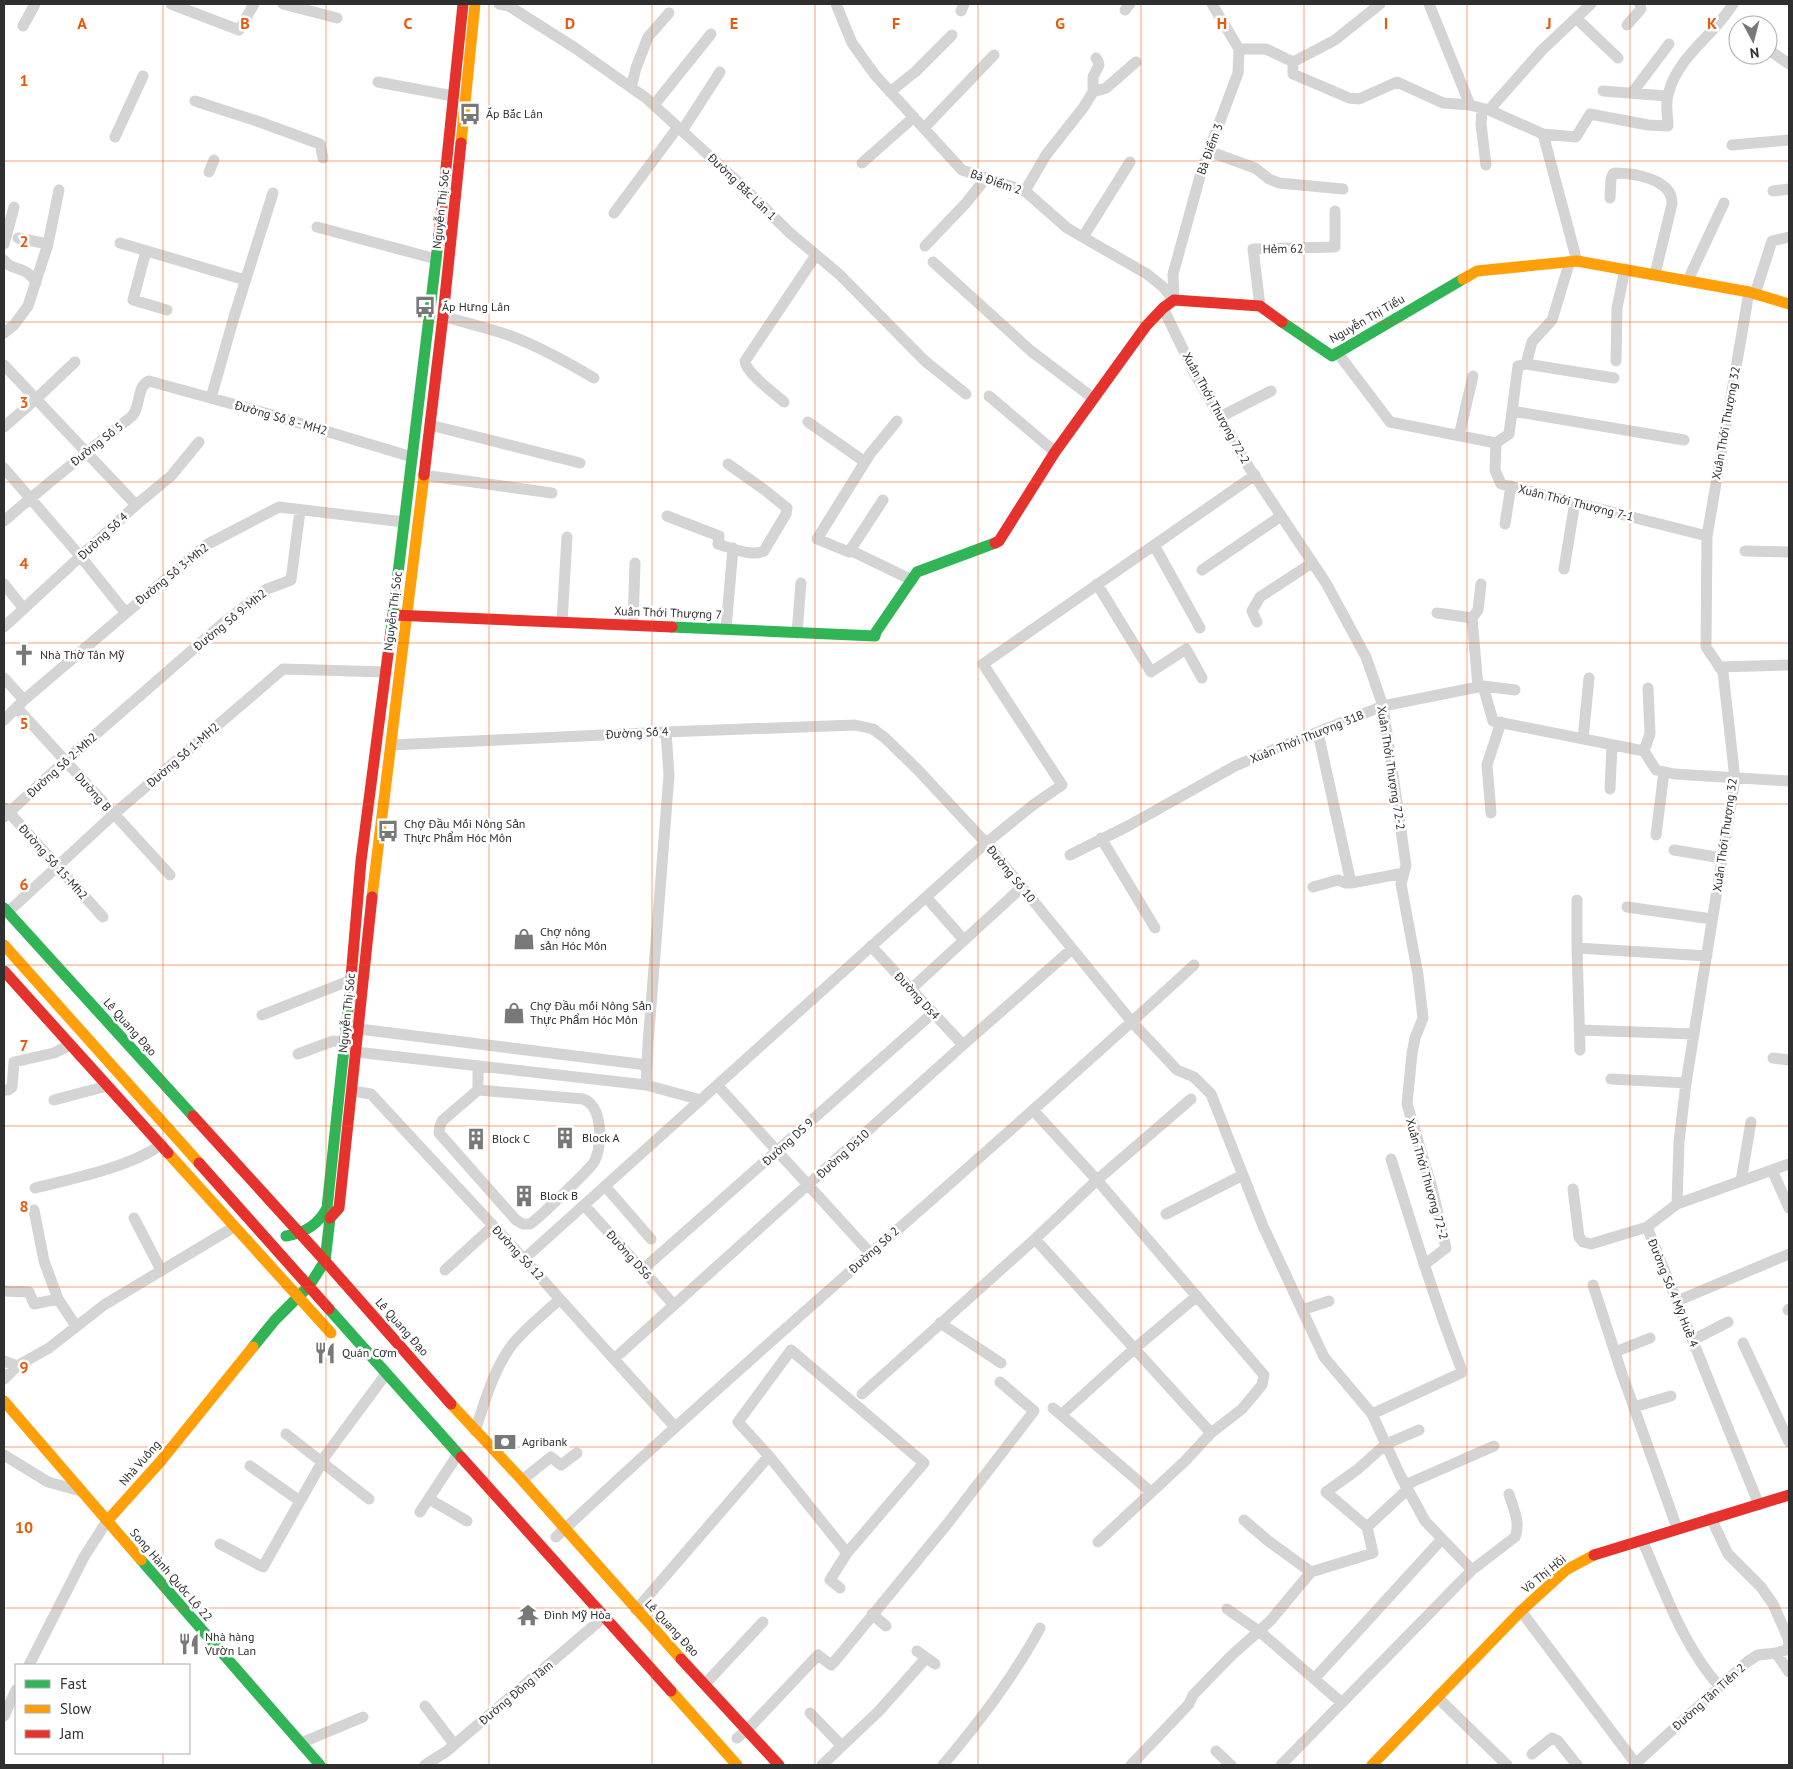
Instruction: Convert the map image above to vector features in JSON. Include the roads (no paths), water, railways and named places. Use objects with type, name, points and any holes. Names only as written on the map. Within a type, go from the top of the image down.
[{"type":"main road","name":"Nguyễn Thị Sóc","points":[[299,1297],[319,1273],[324,1261],[329,1234],[328,1213],[361,861],[445,188],[452,96],[463,4]]},
{"type":"main road","name":"Nguyễn Thị Sóc","points":[[328,1213],[339,1208],[376,862],[443,316],[475,4]]},
{"type":"main road","name":"Nguyễn Thị Tiểu","points":[[1260,306],[1332,356],[1477,271],[1574,261],[1688,280],[1752,293],[1789,304]]},
{"type":"main road","points":[[912,580],[917,572],[999,541],[1055,452],[1093,398],[1146,326],[1163,308],[1174,300],[1260,306]]},
{"type":"main road","name":"Xuân Thới Thượng 7","points":[[393,615],[875,636],[912,580]]},
{"type":"main road","name":"Lê Quang Đạo","points":[[6,910],[324,1261],[475,1431],[522,1480],[558,1535],[632,1616],[705,1684],[779,1765]]},
{"type":"main road","name":"Lê Quang Đạo","points":[[4,924],[186,1125]]},
{"type":"main road","points":[[4,944],[458,1454],[597,1623],[737,1765]]},
{"type":"main road","points":[[4,971],[338,1341]]},
{"type":"main road","points":[[285,1236],[300,1235],[328,1213]]},
{"type":"main road","name":"Nhà Vuông","points":[[107,1521],[160,1462],[275,1320],[299,1297]]},
{"type":"main road","name":"Lê Quang Đạo","points":[[384,1346],[477,1449]]},
{"type":"main road","name":"Song Hành Quốc Lộ 22","points":[[4,1401],[320,1765]]},
{"type":"main road","name":"Võ Thị Hồi","points":[[1372,1765],[1521,1611],[1566,1570],[1593,1555],[1789,1495]]},
{"type":"street","points":[[23,26],[35,4]]},
{"type":"street","points":[[170,4],[239,30],[254,4]]},
{"type":"street","points":[[283,4],[337,18]]},
{"type":"street","name":"Đường Bắc Lân 1","points":[[499,4],[509,6],[567,43],[654,106],[738,182],[790,233],[839,274],[925,361],[966,394]]},
{"type":"street","name":"Bà Điểm 2","points":[[836,4],[852,42],[875,75],[962,170],[1026,191],[1067,228],[1147,274],[1162,286],[1174,300]]},
{"type":"street","points":[[1212,4],[1239,49],[1266,49],[1293,62]]},
{"type":"street","points":[[1293,62],[1335,40],[1380,4]]},
{"type":"street","points":[[1429,4],[1470,105]]},
{"type":"street","points":[[1486,165],[1481,124],[1485,110],[1542,50],[1591,4]]},
{"type":"street","points":[[1627,24],[1641,10],[1640,4]]},
{"type":"street","points":[[1293,62],[1293,74],[1349,98],[1359,99],[1397,82],[1443,103],[1470,105],[1543,134],[1576,137],[1590,114],[1648,125],[1668,126],[1667,96],[1675,77],[1693,49],[1717,25],[1733,4]]},
{"type":"street","points":[[631,88],[648,36],[668,13]]},
{"type":"street","points":[[1576,18],[1618,58]]},
{"type":"street","points":[[654,106],[711,34]]},
{"type":"street","points":[[890,92],[914,72],[952,35]]},
{"type":"street","points":[[1632,94],[1669,44]]},
{"type":"street","name":"Bà Điểm 3","points":[[1174,300],[1173,274],[1202,169],[1238,74],[1239,49]]},
{"type":"street","points":[[924,128],[994,55]]},
{"type":"street","points":[[1778,56],[1789,64]]},
{"type":"street","points":[[1026,191],[1046,155],[1083,108],[1093,92],[1093,77],[1099,65],[1096,58]]},
{"type":"street","points":[[1093,92],[1106,88],[1136,62]]},
{"type":"street","points":[[614,214],[680,129],[720,72]]},
{"type":"street","points":[[115,137],[143,76]]},
{"type":"street","points":[[378,82],[452,96]]},
{"type":"street","points":[[1603,91],[1667,96]]},
{"type":"street","points":[[195,101],[320,144],[323,158]]},
{"type":"street","points":[[862,163],[914,117]]},
{"type":"street","points":[[1526,364],[1532,342],[1552,320],[1574,261],[1543,134]]},
{"type":"street","points":[[1732,145],[1789,140]]},
{"type":"street","points":[[1208,151],[1254,168],[1269,179],[1279,183],[1343,189]]},
{"type":"street","points":[[209,172],[214,160]]},
{"type":"street","points":[[1083,237],[1130,162]]},
{"type":"street","points":[[1610,198],[1610,179],[1612,174],[1615,173],[1658,180],[1671,195],[1672,204],[1656,274]]},
{"type":"street","points":[[925,246],[966,203],[986,178]]},
{"type":"street","points":[[445,188],[457,190]]},
{"type":"street","points":[[1773,190],[1789,189]]},
{"type":"street","points":[[4,333],[14,325],[28,306],[48,244],[59,190]]},
{"type":"street","points":[[211,398],[245,280],[273,193]]},
{"type":"street","points":[[1688,280],[1724,203]]},
{"type":"street","points":[[4,244],[14,207]]},
{"type":"street","name":"Hẻm 62","points":[[1260,306],[1253,249],[1335,248],[1335,211]]},
{"type":"street","points":[[317,227],[436,259]]},
{"type":"street","name":"Xuân Thới Thượng 32","points":[[1677,1204],[1679,1142],[1686,1083],[1735,779],[1723,672],[1706,647],[1707,536],[1752,293],[1772,241],[1789,237]]},
{"type":"street","points":[[18,238],[48,244]]},
{"type":"street","points":[[120,243],[245,280]]},
{"type":"street","points":[[146,251],[133,300],[167,310]]},
{"type":"street","points":[[784,402],[752,373],[745,365],[745,362],[816,255]]},
{"type":"street","points":[[4,260],[10,266],[30,274],[36,283]]},
{"type":"street","points":[[934,262],[1031,351],[1093,398]]},
{"type":"street","points":[[1616,361],[1617,308],[1625,269]]},
{"type":"street","name":"Xuân Thới Thượng 72-2","points":[[1163,308],[1196,374],[1250,469],[1326,583],[1366,657],[1383,706],[1406,865],[1401,884],[1418,975],[1423,1018],[1415,1038],[1412,1054],[1407,1104],[1431,1184],[1446,1248],[1424,1265]]},
{"type":"street","points":[[443,316],[508,335],[533,345],[555,355],[594,378]]},
{"type":"street","points":[[1338,352],[1390,422],[1496,443],[1509,434],[1518,366],[1526,364],[1614,378]]},
{"type":"street","points":[[4,426],[75,362]]},
{"type":"street","points":[[4,365],[136,505]]},
{"type":"street","points":[[1459,436],[1473,376]]},
{"type":"street","name":"Đường Số 8 - MH2","points":[[149,381],[412,457]]},
{"type":"street","name":"Đường Số 5","points":[[4,521],[29,498],[134,415],[144,386],[149,381]]},
{"type":"street","points":[[1220,417],[1271,391]]},
{"type":"street","points":[[989,396],[1055,452]]},
{"type":"street","points":[[1512,411],[1684,440]]},
{"type":"street","points":[[898,421],[865,462],[817,539],[849,552],[854,552],[912,580]]},
{"type":"street","points":[[808,422],[865,462]]},
{"type":"street","points":[[430,425],[580,463]]},
{"type":"street","name":"Đường Số 4","points":[[4,627],[136,505],[171,476],[199,442]]},
{"type":"street","name":"Xuân Thới Thượng 7-1","points":[[1496,443],[1495,470],[1501,484],[1707,536]]},
{"type":"street","points":[[667,516],[720,536],[718,544],[759,553],[764,551],[787,510],[786,506],[728,464]]},
{"type":"street","points":[[4,468],[81,557],[125,612]]},
{"type":"street","points":[[423,475],[552,493]]},
{"type":"street","points":[[524,1259],[986,843],[1033,805],[1062,785],[983,664],[1254,475]]},
{"type":"street","points":[[1504,524],[1511,486]]},
{"type":"street","points":[[849,552],[883,500]]},
{"type":"street","points":[[1564,569],[1574,502]]},
{"type":"street","name":"Đường Số 3-Mh2","points":[[4,720],[125,612],[206,545],[279,507],[404,522]]},
{"type":"street","name":"Đường Số 9-Mh2","points":[[121,713],[228,619],[267,589],[291,580],[300,511]]},
{"type":"street","points":[[1202,570],[1281,516]]},
{"type":"street","points":[[562,622],[567,538]]},
{"type":"street","points":[[1154,545],[1200,628]]},
{"type":"street","points":[[726,629],[732,548]]},
{"type":"street","points":[[1746,551],[1789,552]]},
{"type":"street","points":[[633,625],[635,563]]},
{"type":"street","points":[[1257,622],[1252,611],[1260,597],[1312,563]]},
{"type":"street","points":[[797,634],[801,583]]},
{"type":"street","points":[[4,584],[24,609]]},
{"type":"street","points":[[1097,584],[1151,672],[1186,649],[1202,678]]},
{"type":"street","points":[[1481,584],[1478,610],[1472,618],[1481,687],[1493,721],[1644,751],[1656,770],[1664,772],[1735,779],[1789,781]]},
{"type":"street","points":[[1437,613],[1472,618]]},
{"type":"street","points":[[1719,667],[1789,665]]},
{"type":"street","name":"Đường Số 1-MH2","points":[[6,910],[283,668],[386,672]]},
{"type":"street","name":"Dường B","points":[[4,678],[21,704],[65,761],[170,875]]},
{"type":"street","points":[[1582,739],[1589,678]]},
{"type":"street","name":"Xuân Thới Thượng 31B","points":[[1070,855],[1128,826],[1235,766],[1383,706],[1481,687],[1515,690]]},
{"type":"street","points":[[1644,751],[1650,734],[1648,688]]},
{"type":"street","name":"Đường Số 2-Mh2","points":[[5,812],[121,713]]},
{"type":"street","points":[[1491,813],[1487,765],[1501,722]]},
{"type":"street","name":"Đường Số 4","points":[[391,745],[855,725],[872,729],[880,735]]},
{"type":"street","points":[[646,1085],[669,775],[666,732]]},
{"type":"street","points":[[1318,733],[1351,882]]},
{"type":"street","name":"Đường Số 10","points":[[880,735],[918,770],[986,843],[1132,1022],[1177,1070],[1194,1077],[1211,1094],[1263,1226],[1324,1357],[1372,1414],[1406,1487],[1425,1521],[1472,1570]]},
{"type":"street","points":[[1610,788],[1612,745]]},
{"type":"street","points":[[1656,835],[1664,772]]},
{"type":"street","name":"Đường Số 15-Mh2","points":[[5,812],[103,917]]},
{"type":"street","points":[[1101,838],[1155,928]]},
{"type":"street","points":[[1674,850],[1722,858]]},
{"type":"street","points":[[1313,887],[1338,880],[1346,883],[1404,873]]},
{"type":"street","points":[[910,989],[1022,887]]},
{"type":"street","points":[[926,897],[964,940]]},
{"type":"street","points":[[1577,900],[1580,1050]]},
{"type":"street","points":[[1627,907],[1712,919]]},
{"type":"street","name":"Đường Ds4","points":[[871,946],[963,1045]]},
{"type":"street","points":[[1577,948],[1707,956]]},
{"type":"street","name":"Đường Ds10","points":[[614,1359],[1072,949]]},
{"type":"street","name":"Đường Số 2","points":[[558,1535],[754,1356],[1194,965]]},
{"type":"street","points":[[262,1015],[351,980]]},
{"type":"street","name":"Đường DS 9","points":[[642,1270],[933,1013]]},
{"type":"street","points":[[359,1029],[647,1065]]},
{"type":"street","points":[[1579,1030],[1694,1034]]},
{"type":"street","points":[[298,1054],[333,1041],[345,1042]]},
{"type":"street","points":[[4,1090],[12,1087],[14,1062],[54,1053],[70,1045]]},
{"type":"street","points":[[520,1049],[520,1070]]},
{"type":"street","points":[[356,1052],[646,1085],[701,1100]]},
{"type":"street","points":[[1773,1058],[1789,1060]]},
{"type":"street","points":[[478,1066],[478,1090]]},
{"type":"street","points":[[574,1097],[576,1077]]},
{"type":"street","points":[[1611,1079],[1686,1083]]},
{"type":"street","points":[[717,1085],[871,1254]]},
{"type":"street","points":[[54,1100],[107,1086]]},
{"type":"street","points":[[478,1090],[574,1097],[591,1102],[596,1112],[599,1134],[595,1160],[533,1222],[526,1224],[519,1222],[440,1136],[439,1131],[442,1121],[478,1090]]},
{"type":"street","name":"Đường Số 12","points":[[352,1092],[371,1094],[524,1259],[675,1427]]},
{"type":"street","points":[[862,1394],[1035,1239],[1097,1180],[1191,1099]]},
{"type":"street","points":[[1033,1110],[1097,1180],[1264,1375],[1262,1385],[1242,1409],[1224,1425],[1211,1433],[1185,1461],[1098,1542]]},
{"type":"street","points":[[1741,1181],[1751,1122]]},
{"type":"street","points":[[35,1188],[104,1170],[153,1150],[162,1144]]},
{"type":"street","points":[[1372,1414],[1461,1373],[1461,1368],[1441,1318],[1391,1159]]},
{"type":"street","name":"Đường Số 4 Mỹ Huề 4","points":[[1759,1505],[1646,1227],[1677,1204],[1789,1164]]},
{"type":"street","points":[[1772,1170],[1789,1208]]},
{"type":"street","points":[[1166,1214],[1243,1175]]},
{"type":"street","points":[[460,1189],[476,1176]]},
{"type":"street","points":[[605,1186],[651,1239]]},
{"type":"street","points":[[1573,1189],[1580,1237],[1583,1242],[1591,1244],[1646,1227]]},
{"type":"street","name":"Đường DS6","points":[[584,1205],[674,1305]]},
{"type":"street","points":[[34,1210],[44,1261],[58,1299],[76,1326]]},
{"type":"street","points":[[134,1218],[161,1270]]},
{"type":"street","points":[[445,1270],[493,1226]]},
{"type":"street","points":[[4,1379],[17,1366],[49,1348],[104,1305],[234,1227]]},
{"type":"street","points":[[1035,1239],[1211,1433]]},
{"type":"street","points":[[1676,1300],[1789,1254]]},
{"type":"street","points":[[1593,1285],[1677,1528]]},
{"type":"street","points":[[4,1292],[29,1292],[34,1304],[58,1299]]},
{"type":"street","points":[[1151,1492],[1057,1411],[1197,1296]]},
{"type":"street","points":[[475,1431],[492,1381],[505,1356],[522,1334],[560,1299]]},
{"type":"street","points":[[1302,1310],[1329,1301]]},
{"type":"street","points":[[1693,1340],[1728,1322]]},
{"type":"street","points":[[940,1323],[1001,1363]]},
{"type":"street","points":[[1615,1352],[1650,1338]]},
{"type":"street","points":[[1743,1343],[1786,1427],[1789,1442]]},
{"type":"street","points":[[840,1588],[830,1580],[847,1553],[924,1463],[791,1350],[738,1422],[769,1456],[847,1553]]},
{"type":"street","points":[[4,1361],[17,1366]]},
{"type":"street","points":[[220,1544],[263,1568],[322,1461],[386,1374]]},
{"type":"street","points":[[737,1738],[747,1730],[818,1654],[831,1665],[948,1523],[1034,1411],[1000,1382]]},
{"type":"street","points":[[1634,1407],[1671,1396]]},
{"type":"street","points":[[1131,1765],[1189,1704],[1193,1695],[1232,1655],[1271,1620],[1311,1572],[1373,1553],[1367,1526],[1326,1492],[1358,1469],[1386,1444],[1418,1430]]},
{"type":"street","points":[[286,1434],[370,1499]]},
{"type":"street","points":[[1367,1526],[1406,1487],[1494,1446]]},
{"type":"street","points":[[522,1480],[552,1457],[561,1465],[577,1453]]},
{"type":"street","points":[[420,1512],[458,1454]]},
{"type":"street","points":[[4,1455],[48,1482],[81,1491]]},
{"type":"street","points":[[632,1616],[769,1456]]},
{"type":"street","points":[[250,1466],[300,1501]]},
{"type":"street","points":[[1285,1764],[1472,1570],[1514,1537],[1517,1523],[1509,1494]]},
{"type":"street","points":[[429,1499],[467,1521]]},
{"type":"street","points":[[1711,1518],[1728,1554],[1761,1587],[1773,1604],[1788,1638],[1789,1645],[1786,1650],[1776,1653],[1789,1672]]},
{"type":"street","points":[[1244,1520],[1267,1540],[1311,1572]]},
{"type":"street","name":"Nhà Vuông","points":[[30,1664],[84,1557],[107,1521]]},
{"type":"street","points":[[1314,1679],[1442,1539]]},
{"type":"street","points":[[1642,1540],[1688,1641],[1706,1672],[1720,1687]]},
{"type":"street","points":[[1227,1609],[1259,1631],[1342,1703]]},
{"type":"street","points":[[1521,1611],[1635,1765]]},
{"type":"street","points":[[872,1614],[886,1626]]},
{"type":"street","points":[[705,1684],[763,1622]]},
{"type":"street","name":"Đường Đồng Tâm","points":[[425,1765],[454,1744],[597,1623]]},
{"type":"street","points":[[943,1765],[1004,1687],[1040,1628]]},
{"type":"street","name":"Đường Tân Tiến 2","points":[[1635,1765],[1747,1662],[1758,1655],[1776,1653]]},
{"type":"street","points":[[822,1765],[879,1711],[926,1658]]},
{"type":"street","points":[[4,1716],[15,1692]]},
{"type":"street","points":[[1437,1697],[1507,1765]]},
{"type":"street","points":[[425,1706],[454,1744]]},
{"type":"street","points":[[810,1713],[842,1746]]},
{"type":"street","points":[[300,1743],[363,1717]]},
{"type":"street","points":[[1532,1754],[1552,1738],[1556,1739],[1577,1765]]},
{"type":"street","points":[[1216,1751],[1231,1765]]},
{"type":"place","name":"Ấp Bắc Lân","points":[[470,114]]},
{"type":"place","name":"Ấp Hưng Lân","points":[[425,307]]},
{"type":"place","name":"Nhà Thờ Tân Mỹ","points":[[24,655]]},
{"type":"place","name":"Chợ Đầu Mối Nông Sản Thực Phẩm Hóc Môn","points":[[388,831]]},
{"type":"place","name":"Chợ nông sản Hóc Môn","points":[[524,939]]},
{"type":"place","name":"Chợ Đầu mối Nông Sản Thực Phẩm Hóc Môn","points":[[514,1013]]},
{"type":"place","name":"Block A","points":[[565,1138]]},
{"type":"place","name":"Block C","points":[[476,1139]]},
{"type":"place","name":"Block B","points":[[524,1196]]},
{"type":"place","name":"Quán Cơm","points":[[325,1353]]},
{"type":"place","name":"Agribank","points":[[505,1442]]},
{"type":"place","name":"Đình Mỹ Hòa","points":[[528,1615]]},
{"type":"place","name":"Nhà hàng Vườn Lan","points":[[189,1644]]}]
